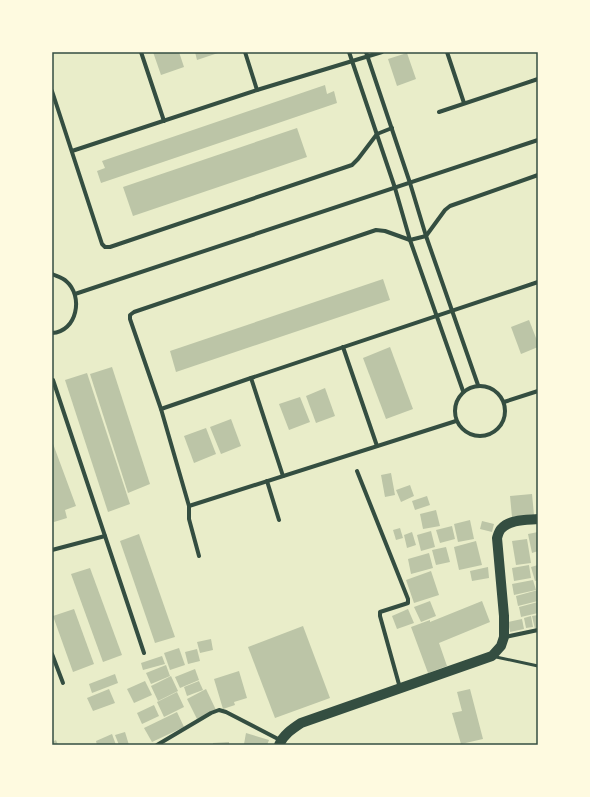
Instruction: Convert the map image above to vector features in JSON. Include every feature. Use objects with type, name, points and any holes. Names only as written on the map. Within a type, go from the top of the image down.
[{"type":"main road","points":[[280,743],[289,731],[301,723],[492,656],[501,646],[504,637],[504,616],[497,538],[501,529],[514,522],[538,519]]},
{"type":"street","points":[[141,52],[164,121]]},
{"type":"street","points":[[245,52],[257,90]]},
{"type":"street","points":[[349,52],[395,188],[410,240],[462,391]]},
{"type":"street","points":[[72,152],[257,90],[352,61],[366,54],[382,52]]},
{"type":"street","points":[[448,52],[464,103]]},
{"type":"street","points":[[366,54],[392,128],[426,236],[478,385]]},
{"type":"street","points":[[439,112],[538,79]]},
{"type":"street","points":[[52,91],[102,244],[106,247],[110,247],[352,165],[377,134],[392,128]]},
{"type":"street","points":[[75,294],[538,140]]},
{"type":"street","points":[[199,556],[189,519],[189,506],[161,409],[130,319],[130,315],[134,312],[376,230],[386,231],[410,240],[426,236],[444,210],[450,206],[538,175]]},
{"type":"street","points":[[52,274],[66,281],[75,294],[76,310],[70,324],[57,333],[52,333]]},
{"type":"street","points":[[161,409],[538,282]]},
{"type":"street","points":[[343,347],[377,446]]},
{"type":"street","points":[[251,378],[283,476]]},
{"type":"street","points":[[53,380],[144,653]]},
{"type":"street","points":[[478,385],[489,387],[498,393],[504,402],[505,414],[502,424],[494,432],[483,436],[472,436],[462,430],[456,421],[454,410],[456,400],[462,391],[478,385]]},
{"type":"street","points":[[504,402],[538,391]]},
{"type":"street","points":[[189,506],[456,421]]},
{"type":"street","points":[[357,471],[408,598],[408,602],[405,604],[380,612],[400,688]]},
{"type":"street","points":[[267,481],[279,520]]},
{"type":"street","points":[[52,550],[105,536]]},
{"type":"street","points":[[504,637],[538,630]]},
{"type":"street","points":[[52,654],[63,683]]},
{"type":"street","points":[[157,745],[211,713],[219,710],[226,712],[280,743]]},
{"type":"lane","points":[[492,656],[538,666]]},
{"type":"building","points":[[153,52],[179,52],[184,67],[161,75]]},
{"type":"building","points":[[195,52],[221,52],[197,60]]},
{"type":"building","points":[[407,53],[416,79],[397,86],[388,59]]},
{"type":"building","points":[[325,85],[327,94],[334,91],[337,103],[101,183],[97,171],[105,168],[102,161]]},
{"type":"building","points":[[297,128],[307,157],[133,216],[123,187]]},
{"type":"building","points":[[383,279],[390,300],[176,372],[170,351]]},
{"type":"building","points":[[529,320],[538,343],[538,347],[521,354],[511,327]]},
{"type":"building","points":[[390,347],[413,409],[386,419],[363,358]]},
{"type":"building","points":[[112,367],[150,484],[128,493],[90,374]]},
{"type":"building","points":[[87,373],[130,504],[108,512],[65,380]]},
{"type":"building","points":[[325,388],[335,416],[316,423],[306,396]]},
{"type":"building","points":[[300,397],[310,422],[289,430],[279,404]]},
{"type":"building","points":[[231,419],[241,446],[221,454],[210,427]]},
{"type":"building","points":[[206,428],[216,454],[194,463],[184,436]]},
{"type":"building","points":[[52,441],[76,506],[65,510],[67,518],[54,522],[52,514]]},
{"type":"building","points":[[391,473],[395,495],[385,497],[381,475]]},
{"type":"building","points":[[410,485],[414,496],[401,502],[396,490]]},
{"type":"building","points":[[532,494],[534,515],[512,517],[510,496]]},
{"type":"building","points":[[427,496],[430,505],[415,510],[412,501]]},
{"type":"building","points":[[436,510],[440,526],[423,529],[420,514]]},
{"type":"building","points":[[470,520],[474,539],[458,542],[454,524]]},
{"type":"building","points":[[482,521],[494,524],[492,532],[480,529]]},
{"type":"building","points":[[452,526],[455,539],[440,543],[436,530]]},
{"type":"building","points":[[400,528],[403,538],[396,540],[393,530]]},
{"type":"building","points":[[431,531],[435,547],[421,551],[417,535]]},
{"type":"building","points":[[412,532],[416,545],[407,548],[404,535]]},
{"type":"building","points":[[538,532],[538,551],[532,553],[528,534]]},
{"type":"building","points":[[139,534],[175,637],[155,643],[120,541]]},
{"type":"building","points":[[527,539],[531,563],[516,565],[512,541]]},
{"type":"building","points":[[476,541],[482,565],[459,570],[454,547]]},
{"type":"building","points":[[446,547],[450,562],[436,565],[432,550]]},
{"type":"building","points":[[429,553],[433,568],[411,574],[408,559]]},
{"type":"building","points":[[529,565],[531,578],[514,581],[512,568]]},
{"type":"building","points":[[538,565],[538,580],[535,581],[531,567]]},
{"type":"building","points":[[488,567],[489,578],[472,581],[470,571]]},
{"type":"building","points":[[90,568],[122,655],[103,662],[71,574]]},
{"type":"building","points":[[431,571],[439,595],[414,603],[406,580]]},
{"type":"building","points":[[533,580],[536,590],[514,595],[512,584]]},
{"type":"building","points":[[538,590],[538,601],[518,606],[516,596]]},
{"type":"building","points":[[430,601],[436,616],[421,622],[414,607]]},
{"type":"building","points":[[482,601],[490,622],[439,643],[447,666],[428,673],[411,627],[430,620],[430,622]]},
{"type":"building","points":[[538,602],[538,613],[521,617],[519,607]]},
{"type":"building","points":[[74,609],[94,664],[73,672],[53,616]]},
{"type":"building","points":[[408,609],[414,623],[397,629],[392,616]]},
{"type":"building","points":[[538,615],[538,628],[535,629],[532,616]]},
{"type":"building","points":[[531,616],[533,627],[526,628],[524,618]]},
{"type":"building","points":[[522,619],[524,629],[510,632],[508,622]]},
{"type":"building","points":[[303,626],[330,698],[275,718],[248,647]]},
{"type":"building","points":[[211,639],[213,650],[200,653],[197,642]]},
{"type":"building","points":[[179,648],[185,665],[170,670],[164,653]]},
{"type":"building","points":[[197,649],[200,661],[188,664],[185,652]]},
{"type":"building","points":[[162,656],[165,664],[143,670],[141,663]]},
{"type":"building","points":[[166,665],[170,676],[151,684],[146,673]]},
{"type":"building","points":[[195,669],[199,680],[180,688],[175,677]]},
{"type":"building","points":[[239,671],[247,698],[234,702],[235,705],[223,709],[214,679]]},
{"type":"building","points":[[115,674],[118,683],[92,693],[89,684]]},
{"type":"building","points":[[171,676],[178,691],[158,701],[151,686]]},
{"type":"building","points":[[145,681],[152,695],[134,703],[127,689]]},
{"type":"building","points":[[199,681],[203,690],[187,696],[184,687]]},
{"type":"building","points":[[109,689],[115,703],[93,711],[87,698]]},
{"type":"building","points":[[206,689],[216,710],[197,719],[187,699]]},
{"type":"building","points":[[470,689],[483,739],[461,744],[452,713],[462,711],[457,692]]},
{"type":"building","points":[[177,692],[184,707],[164,717],[157,702]]},
{"type":"building","points":[[154,705],[159,716],[142,724],[137,713]]},
{"type":"building","points":[[177,712],[184,727],[152,742],[144,728]]},
{"type":"building","points":[[125,732],[129,745],[119,745],[115,735]]},
{"type":"building","points":[[246,733],[269,740],[267,745],[244,744]]},
{"type":"building","points":[[112,734],[116,745],[97,745],[96,741]]},
{"type":"building","points":[[56,740],[58,745],[52,745],[52,742]]},
{"type":"building","points":[[229,742],[229,745],[213,745],[213,743]]}]
